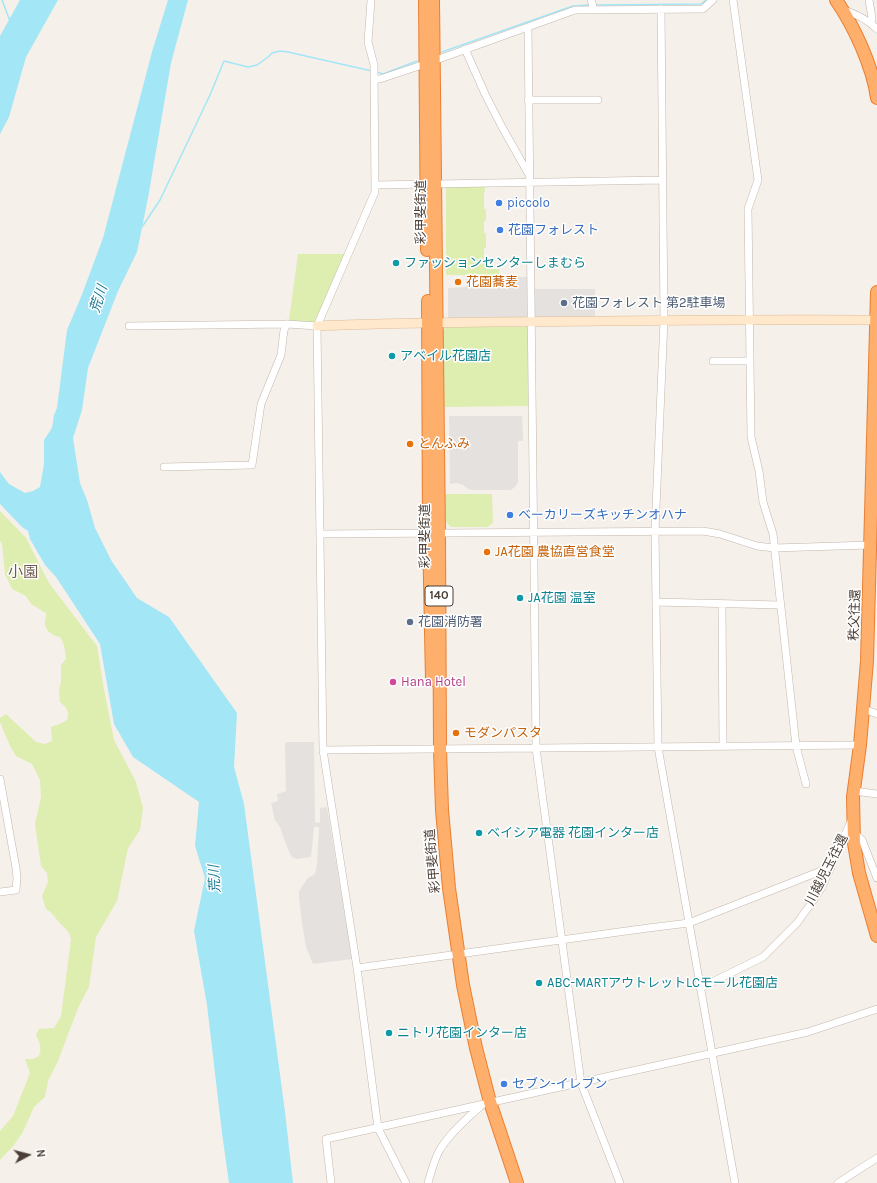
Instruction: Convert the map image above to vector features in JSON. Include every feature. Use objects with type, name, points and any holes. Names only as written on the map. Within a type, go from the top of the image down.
[{"type":"highway","name":"彩甲斐街道","points":[[424,0],[429,63],[437,749],[454,955],[476,1048],[487,1103],[509,1183]]},
{"type":"highway","name":"彩甲斐街道","points":[[429,63],[433,0]]},
{"type":"highway","points":[[836,0],[854,30],[877,91]]},
{"type":"highway","name":"秩父往還","points":[[877,292],[870,545],[873,634],[854,791],[853,818],[854,843],[859,873],[877,936]]},
{"type":"highway","name":"彩甲斐街道","points":[[487,1103],[517,1183]]},
{"type":"street","points":[[371,0],[368,42],[374,65],[375,192],[317,326],[323,750],[357,968],[378,1128],[406,1183]]},
{"type":"street","points":[[374,74],[380,79],[593,4],[661,9],[679,6],[703,9],[713,0]]},
{"type":"street","points":[[733,0],[758,180],[748,209],[752,436],[760,476],[763,502],[773,534],[796,746],[806,784]]},
{"type":"street","points":[[868,0],[872,18],[871,23]]},
{"type":"street","points":[[661,9],[664,320],[655,531],[658,748],[735,1183]]},
{"type":"street","points":[[843,10],[871,23],[877,29]]},
{"type":"street","points":[[528,27],[536,748],[581,1083],[620,1183]]},
{"type":"street","points":[[465,50],[492,108],[529,179]]},
{"type":"street","points":[[528,100],[598,100]]},
{"type":"street","points":[[376,185],[529,179],[663,180]]},
{"type":"street","points":[[129,326],[287,324],[317,326],[531,321],[749,319],[877,320]]},
{"type":"street","points":[[164,467],[252,465],[261,404],[281,355],[284,330],[287,324]]},
{"type":"street","points":[[713,361],[750,362]]},
{"type":"street","points":[[320,534],[703,531],[720,534],[757,546],[774,548],[870,545]]},
{"type":"street","points":[[656,602],[780,605]]},
{"type":"street","points":[[722,604],[723,747]]},
{"type":"street","points":[[864,709],[877,714]]},
{"type":"street","points":[[323,750],[860,745]]},
{"type":"street","points":[[0,779],[17,878],[16,890],[0,892]]},
{"type":"street","points":[[854,791],[877,794]]},
{"type":"street","name":"川越児玉往還","points":[[700,988],[763,957],[797,923],[822,887],[853,818]]},
{"type":"street","points":[[853,833],[862,840],[877,878]]},
{"type":"street","points":[[357,968],[689,923],[831,867]]},
{"type":"street","points":[[331,1183],[326,1139],[808,1032],[877,1009]]},
{"type":"street","points":[[428,1183],[440,1150],[452,1134],[469,1117],[487,1103]]},
{"type":"street","points":[[838,1183],[877,1158]]},
{"type":"green space","points":[[446,186],[485,186],[484,209],[486,209],[486,221],[484,221],[484,233],[486,233],[486,248],[484,248],[484,263],[486,264],[486,269],[499,269],[499,275],[446,275]]},
{"type":"green space","points":[[298,254],[345,254],[317,320],[314,323],[290,322],[289,320]]},
{"type":"green space","points":[[447,327],[527,327],[529,329],[529,404],[527,406],[444,407],[443,330]]},
{"type":"green space","points":[[445,494],[492,494],[493,522],[488,527],[451,527],[445,521]]},
{"type":"green space","points":[[0,511],[26,538],[49,583],[97,646],[114,740],[136,782],[143,808],[140,830],[128,848],[117,901],[96,937],[89,987],[78,1008],[58,1061],[48,1081],[45,1097],[34,1107],[23,1132],[14,1145],[0,1160],[0,1131],[13,1116],[30,1073],[25,1059],[33,1059],[39,1056],[40,1046],[36,1035],[39,1029],[54,1028],[61,1016],[71,940],[66,929],[52,913],[46,909],[42,896],[48,882],[47,873],[41,866],[35,824],[41,797],[40,780],[32,764],[16,756],[0,722],[0,718],[6,714],[36,742],[45,744],[52,741],[51,727],[62,723],[67,720],[68,717],[67,710],[60,702],[59,690],[61,682],[61,665],[66,659],[65,650],[60,637],[47,630],[45,625],[46,613],[31,604],[26,596],[12,589],[5,574],[2,544],[0,541]]},
{"type":"shaded area","points":[[466,277],[527,277],[528,317],[448,318],[448,288],[466,287]]},
{"type":"shaded area","name":"花園フォレスト 第2駐車場","points":[[534,289],[595,289],[595,317],[534,317]]},
{"type":"shaded area","points":[[449,416],[522,416],[523,441],[518,441],[518,482],[516,486],[511,490],[472,490],[457,483],[450,484]]},
{"type":"shaded area","points":[[287,742],[314,742],[315,822],[320,823],[320,808],[327,807],[352,959],[313,964],[306,947],[299,891],[308,878],[315,874],[319,827],[314,827],[311,857],[297,859],[293,858],[280,827],[275,820],[271,803],[278,801],[277,794],[286,791],[285,744]]},
{"type":"water","points":[[20,0],[58,0],[26,57],[9,117],[0,134],[0,36]]},
{"type":"water","name":"荒川","points":[[168,0],[188,0],[171,63],[148,198],[137,252],[118,291],[88,368],[82,410],[73,438],[80,483],[87,500],[95,528],[111,560],[137,598],[169,617],[237,713],[234,767],[244,804],[293,1183],[229,1183],[207,1005],[194,931],[205,878],[195,846],[199,802],[133,757],[114,724],[100,644],[56,577],[45,565],[30,539],[28,531],[22,527],[0,504],[0,472],[9,484],[25,493],[40,487],[44,464],[44,440],[52,428],[54,415],[57,408],[67,330],[103,238],[152,52]]},
{"type":"waterway","points":[[2,0],[10,21]]},
{"type":"waterway","points":[[595,5],[701,4],[706,0]]},
{"type":"waterway","points":[[442,52],[573,6],[590,5]]},
{"type":"waterway","points":[[142,227],[160,200],[210,95],[224,61],[248,67],[257,65],[272,53],[280,51],[372,71]]},
{"type":"waterway","points":[[377,72],[383,74],[417,61]]},
{"type":"place","name":"piccolo","points":[[499,203]]},
{"type":"place","name":"花園フォレスト","points":[[500,230]]},
{"type":"place","name":"ファッションセンターしまむら","points":[[396,263]]},
{"type":"place","name":"花園蕎麦","points":[[458,282]]},
{"type":"place","name":"花園フォレスト 第2駐車場","points":[[564,303]]},
{"type":"place","name":"アベイル花園店","points":[[392,356]]},
{"type":"place","name":"とんふみ","points":[[410,444]]},
{"type":"place","name":"ベーカリーズキッチンオハナ","points":[[510,515]]},
{"type":"place","name":"JA花園 農協直営食堂","points":[[487,552]]},
{"type":"place","name":"JA花園 温室","points":[[520,598]]},
{"type":"place","name":"花園消防署","points":[[410,622]]},
{"type":"place","name":"Hana Hotel","points":[[393,682]]},
{"type":"place","name":"モダンパスタ","points":[[456,733]]},
{"type":"place","name":"ベイシア電器 花園インター店","points":[[479,833]]},
{"type":"place","name":"ABC-MARTアウトレットLCモール花園店","points":[[539,983]]},
{"type":"place","name":"ニトリ花園インター店","points":[[389,1033]]},
{"type":"place","name":"セブン-イレブン","points":[[504,1084]]},
{"type":"district","name":"小園","points":[[23,573]]}]
